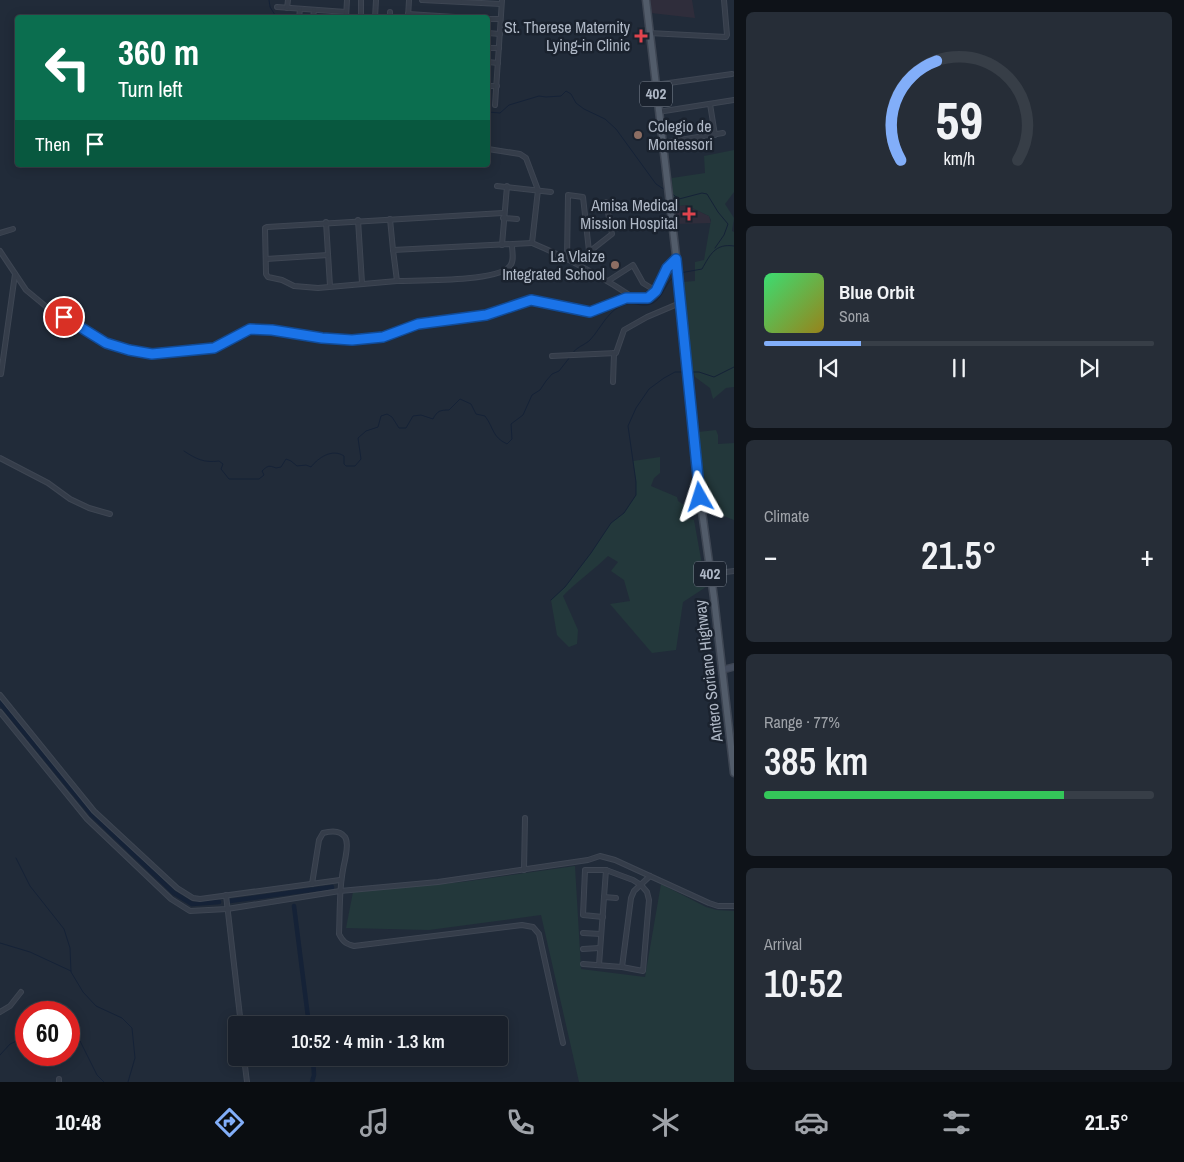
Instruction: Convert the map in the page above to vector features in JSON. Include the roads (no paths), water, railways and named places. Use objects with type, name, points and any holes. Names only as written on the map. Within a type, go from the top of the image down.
[{"type":"main road","name":"Antero Soriano Highway","points":[[646,0],[661,143],[676,259],[700,497],[734,772]]},
{"type":"street","points":[[287,8],[288,0]]},
{"type":"street","points":[[277,7],[346,12],[347,0]]},
{"type":"street","points":[[360,15],[361,0]]},
{"type":"street","points":[[375,15],[376,0]]},
{"type":"street","points":[[408,15],[409,0]]},
{"type":"street","points":[[422,0],[502,2],[495,105]]},
{"type":"street","points":[[649,33],[726,37],[724,0]]},
{"type":"street","points":[[299,15],[300,9]]},
{"type":"street","points":[[313,15],[314,10]]},
{"type":"street","points":[[328,15],[329,11]]},
{"type":"street","points":[[490,18],[500,19]]},
{"type":"street","points":[[490,33],[500,34]]},
{"type":"street","points":[[490,48],[499,48]]},
{"type":"street","points":[[490,62],[498,63]]},
{"type":"street","points":[[655,85],[732,74]]},
{"type":"street","points":[[490,86],[497,86]]},
{"type":"street","points":[[658,112],[734,100]]},
{"type":"street","points":[[710,104],[715,134]]},
{"type":"street","points":[[661,143],[723,133]]},
{"type":"street","points":[[490,149],[524,156],[538,190],[532,243]]},
{"type":"street","points":[[497,186],[551,192]]},
{"type":"street","points":[[502,245],[507,186]]},
{"type":"street","points":[[567,258],[568,195],[583,197],[589,251]]},
{"type":"street","points":[[575,263],[612,234],[606,202]]},
{"type":"street","points":[[504,213],[390,218],[267,227],[265,228],[266,274],[268,277],[282,280],[294,286],[330,286],[469,278],[502,272],[513,260],[512,245]]},
{"type":"street","points":[[390,218],[397,281]]},
{"type":"street","points":[[503,218],[517,219]]},
{"type":"street","points":[[358,220],[362,283]]},
{"type":"street","points":[[326,222],[330,286]]},
{"type":"street","points":[[0,233],[13,229]]},
{"type":"street","points":[[393,250],[532,243],[567,258],[634,298]]},
{"type":"street","points":[[0,251],[26,290],[49,309],[106,343],[152,354],[214,348],[250,329],[352,340],[383,337],[418,324],[486,315],[531,300],[590,312],[626,298],[648,298],[656,291],[667,268],[676,259]]},
{"type":"street","points":[[266,259],[328,254]]},
{"type":"street","points":[[608,281],[633,265],[643,283],[656,291]]},
{"type":"street","points":[[1,374],[15,274]]},
{"type":"street","points":[[552,356],[614,353],[618,351],[624,330],[647,317],[680,303]]},
{"type":"street","points":[[613,382],[614,353]]},
{"type":"street","points":[[0,458],[48,483],[70,499],[110,514]]},
{"type":"street","points":[[710,574],[734,571]]},
{"type":"street","points":[[722,670],[734,667]]},
{"type":"street","points":[[0,695],[94,810],[177,888],[193,898],[340,880]]},
{"type":"street","points":[[0,712],[87,819],[171,899],[190,911],[227,909],[340,892],[438,882],[588,860],[600,856],[615,860],[709,903],[718,906],[734,906]]},
{"type":"street","points":[[24,742],[33,735]]},
{"type":"street","points":[[524,870],[525,818]]},
{"type":"street","points":[[312,884],[319,840],[323,833],[331,831],[346,838],[347,846],[340,880],[340,934],[347,944],[354,946],[522,926],[534,927],[539,934],[563,1043]]},
{"type":"street","points":[[584,964],[622,966],[643,970],[649,900],[647,892],[641,885],[606,870],[585,870],[583,915],[602,917]]},
{"type":"street","points":[[599,965],[606,870]]},
{"type":"street","points":[[622,966],[631,898],[634,891],[650,876]]},
{"type":"street","points":[[226,895],[239,1016]]},
{"type":"street","points":[[604,897],[616,898]]},
{"type":"street","points":[[583,933],[601,934]]},
{"type":"street","points":[[583,948],[599,948]]},
{"type":"street","points":[[0,1012],[10,1006],[21,992]]},
{"type":"street","points":[[245,1066],[247,1082]]},
{"type":"waterway","points":[[269,0],[270,7],[275,15]]},
{"type":"waterway","points":[[490,112],[500,113],[509,105],[539,96],[561,96],[566,91],[571,94],[576,103],[605,119],[616,129],[656,184],[665,190]]},
{"type":"waterway","points":[[671,193],[679,199],[702,193],[707,194],[728,224],[724,235],[715,248]]},
{"type":"waterway","points":[[680,273],[702,269],[718,248],[734,246]]},
{"type":"waterway","points":[[572,354],[590,340],[614,310],[626,304],[646,305],[653,303],[660,297],[675,276]]},
{"type":"waterway","points":[[184,451],[200,460],[219,461],[223,464],[221,469],[229,479],[259,479],[264,475],[262,471],[265,468],[270,466],[281,467],[286,459],[297,466],[306,465],[311,467],[321,457],[335,453],[344,456],[344,464],[346,466],[355,466],[361,459],[358,438],[366,431],[378,427],[381,416],[387,414],[392,417],[399,428],[406,428],[413,416],[421,415],[433,419],[437,413],[449,410],[460,399],[471,404],[476,414],[485,416],[498,438],[507,444],[512,439],[511,424],[523,415],[532,395],[540,390],[552,374],[559,371],[570,357]]},
{"type":"waterway","points":[[691,372],[699,372],[714,377],[734,367]]},
{"type":"waterway","points":[[551,600],[565,587],[611,523],[624,513],[636,495],[628,426],[636,408],[649,389],[675,372],[685,372]]},
{"type":"waterway","points":[[0,703],[91,814],[174,893],[192,904],[219,902]]},
{"type":"waterway","points":[[16,858],[30,886],[64,929],[70,948],[71,972],[83,992],[96,1006],[122,1018],[132,1028],[135,1058],[128,1082]]},
{"type":"waterway","points":[[230,901],[332,887]]},
{"type":"waterway","points":[[294,906],[308,1016]]},
{"type":"waterway","points":[[0,943],[30,952],[71,971]]},
{"type":"waterway","points":[[80,1041],[97,1075],[104,1082]]},
{"type":"waterway","points":[[0,1055],[10,1044],[15,1042]]},
{"type":"waterway","points":[[312,1082],[313,1066]]},
{"type":"place","name":"St. Therese Maternity Lying-in Clinic","points":[[641,36]]},
{"type":"place","name":"Colegio de Montessori","points":[[638,135]]},
{"type":"place","name":"Amisa Medical Mission Hospital","points":[[689,214]]},
{"type":"place","name":"La Vlaize Integrated School","points":[[615,265]]}]
